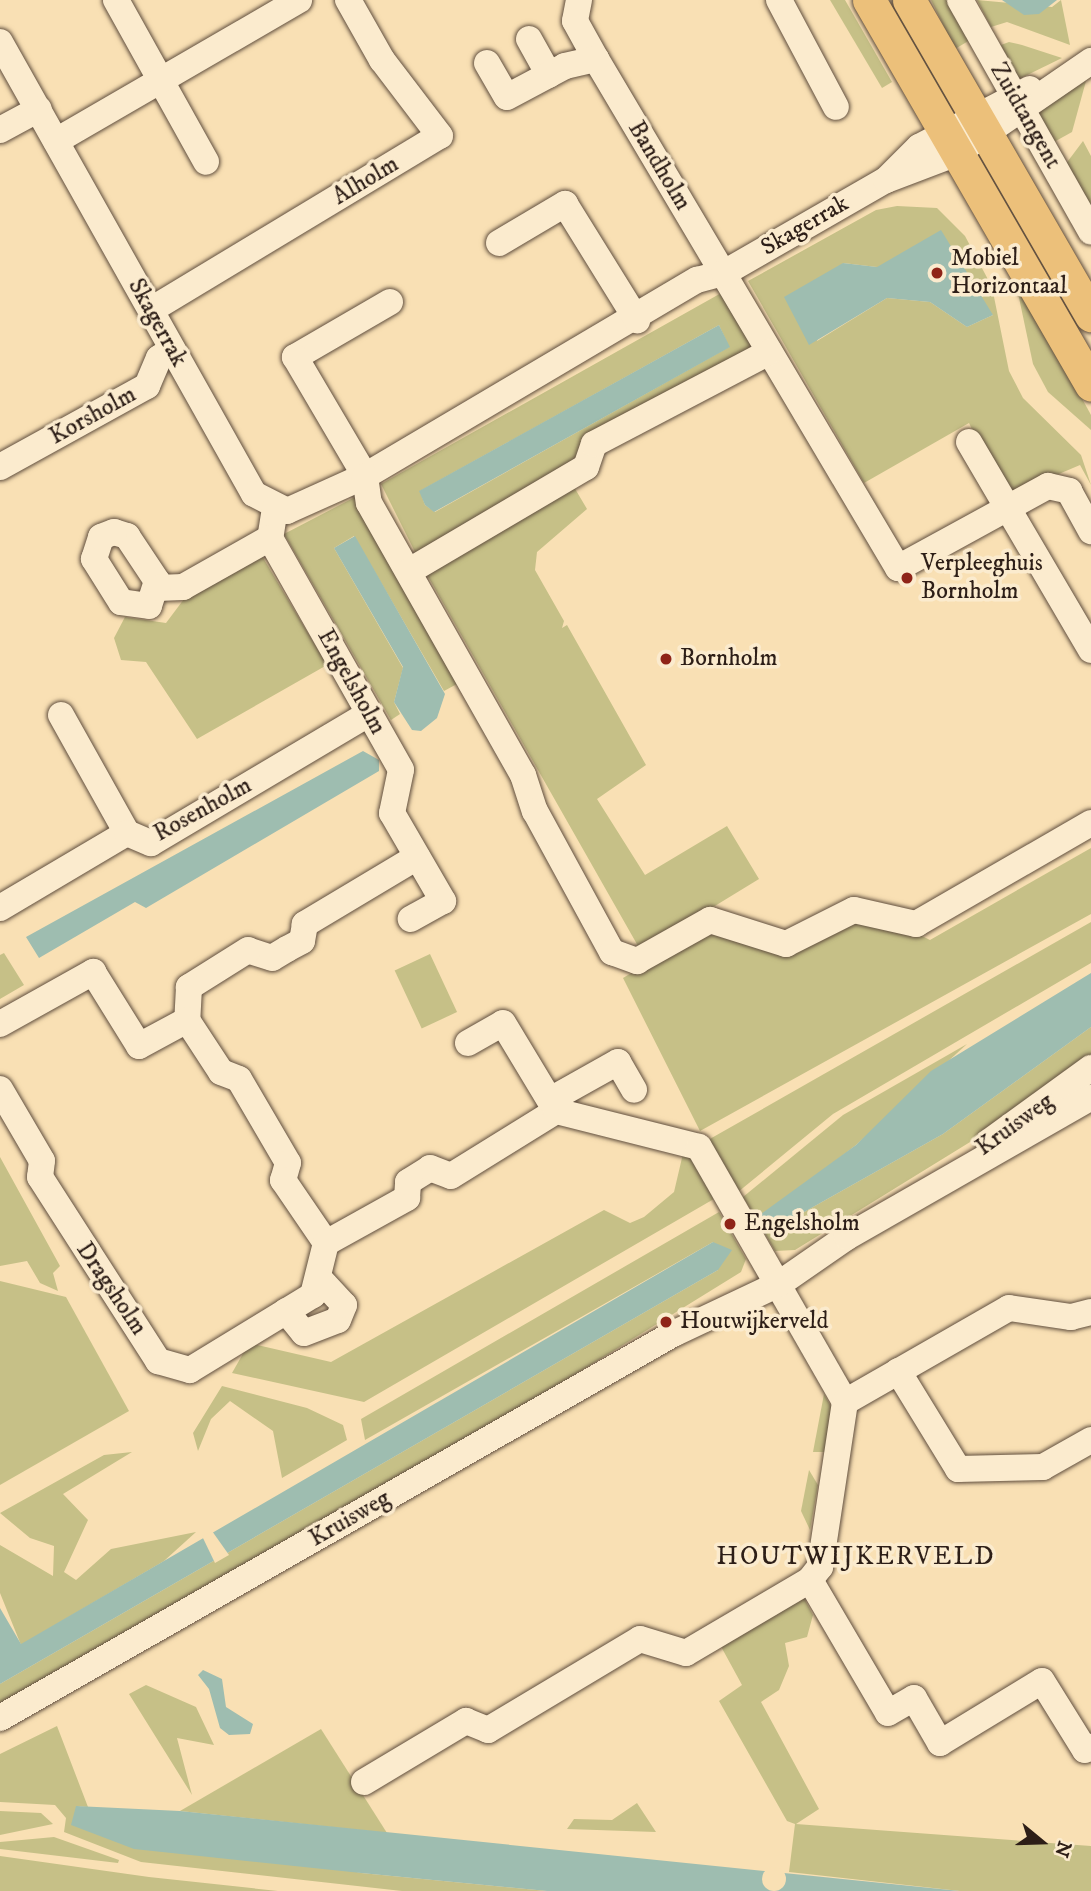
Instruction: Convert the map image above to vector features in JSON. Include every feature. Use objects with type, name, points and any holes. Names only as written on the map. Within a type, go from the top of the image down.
[{"type":"main road","points":[[869,0],[1091,384]]},
{"type":"main road","points":[[909,0],[1091,315]]},
{"type":"street","points":[[116,0],[206,162]]},
{"type":"street","points":[[56,141],[299,0]]},
{"type":"street","name":"Alholm","points":[[151,310],[440,136],[382,60],[348,0]]},
{"type":"street","name":"Bandholm","points":[[579,0],[575,21],[724,272]]},
{"type":"street","points":[[779,0],[836,107]]},
{"type":"street","name":"Zuidtangent","points":[[960,0],[1091,232]]},
{"type":"street","points":[[529,39],[550,75]]},
{"type":"street","name":"Skagerrak","points":[[0,42],[254,494],[275,508],[304,508],[365,476],[637,320],[697,280],[724,272],[886,180],[892,168],[952,143],[1091,61]]},
{"type":"street","points":[[488,63],[508,97],[550,75],[596,59]]},
{"type":"street","points":[[0,130],[39,109]]},
{"type":"street","points":[[499,243],[565,204],[637,320]]},
{"type":"street","points":[[724,272],[898,568],[1058,484],[1069,491],[1091,531]]},
{"type":"street","points":[[390,302],[295,357],[365,476],[369,503],[411,570],[612,952],[637,961],[710,920],[786,944],[854,910],[916,924],[1091,823]]},
{"type":"street","name":"Korsholm","points":[[0,467],[147,386],[159,358],[171,350]]},
{"type":"street","points":[[411,570],[586,467],[594,444],[769,352]]},
{"type":"street","points":[[969,442],[1006,509],[1088,640]]},
{"type":"street","points":[[157,588],[183,587],[270,538],[275,508]]},
{"type":"street","name":"Engelsholm","points":[[270,538],[401,770],[392,813],[443,901],[411,919]]},
{"type":"street","name":"Rosenholm","points":[[0,908],[127,833],[151,843],[368,714]]},
{"type":"street","points":[[61,715],[127,833]]},
{"type":"street","points":[[417,857],[305,924],[302,941],[272,958],[248,950],[189,986],[187,1020],[221,1072],[240,1079],[288,1163],[284,1180],[326,1243],[407,1198],[408,1182],[430,1168],[451,1176],[618,1062],[634,1090]]},
{"type":"street","points":[[0,1024],[93,972],[139,1046],[187,1020]]},
{"type":"street","points":[[365,1782],[466,1721],[488,1730],[640,1639],[686,1653],[810,1580],[820,1567],[845,1402],[699,1147],[553,1106],[503,1023],[468,1043]]},
{"type":"street","name":"Kruisweg","points":[[940,1184],[1091,1068]]},
{"type":"street","name":"Dragsholm","points":[[0,1089],[41,1161],[40,1177],[158,1361],[190,1370],[313,1295],[326,1243]]},
{"type":"street","name":"Kruisweg","points":[[0,1718],[1091,1097]]},
{"type":"street","points":[[286,1311],[304,1333],[338,1320],[344,1305],[318,1277]]},
{"type":"street","points":[[845,1402],[1009,1308],[1071,1317],[1091,1312]]},
{"type":"street","points":[[898,1371],[958,1469],[1043,1467],[1091,1440]]},
{"type":"street","points":[[810,1580],[888,1713],[914,1698],[940,1743],[1042,1681],[1085,1750],[1091,1747]]},
{"type":"shaded area","points":[[830,0],[845,0],[892,82],[882,88]]},
{"type":"shaded area","points":[[931,0],[949,0],[970,40],[955,49]]},
{"type":"shaded area","points":[[977,0],[1052,7],[1061,0],[1070,45],[1007,22],[991,27]]},
{"type":"shaded area","points":[[1002,0],[1057,0],[1039,14],[1024,15]]},
{"type":"shaded area","points":[[1009,42],[1062,58],[1019,79],[1001,45]]},
{"type":"shaded area","points":[[1086,81],[1072,132],[1054,142],[1035,112]]},
{"type":"shaded area","points":[[1083,141],[1091,156],[1091,219],[1065,165]]},
{"type":"shaded area","points":[[897,206],[937,208],[965,236],[992,287],[1009,371],[1023,398],[1081,455],[1091,485],[1080,465],[1005,497],[969,423],[864,483],[748,281],[876,210]],"holes":[[[843,263],[877,267],[993,315],[967,327],[930,302],[887,298],[817,341]]]},
{"type":"shaded area","points":[[941,230],[993,315],[967,327],[930,302],[887,298],[809,345],[784,297],[843,263],[877,267]]},
{"type":"shaded area","points":[[1014,274],[1091,415],[1091,430],[1048,392],[1033,364]]},
{"type":"shaded area","points":[[723,292],[759,353],[419,560],[381,484]],"holes":[[[719,325],[729,347],[435,512],[425,505],[420,491]]]},
{"type":"shaded area","points":[[719,325],[730,347],[434,512],[425,505],[419,491]]},
{"type":"shaded area","points":[[574,487],[587,509],[537,552],[535,570],[564,621],[562,628],[567,625],[646,765],[597,799],[645,875],[727,826],[759,879],[669,934],[638,946],[426,573]]},
{"type":"shaded area","points":[[359,495],[468,678],[444,691],[354,536],[334,548],[403,668],[394,702],[400,714],[391,720],[284,534]]},
{"type":"shaded area","points":[[355,536],[445,694],[437,718],[421,731],[412,730],[394,702],[403,667],[334,548]]},
{"type":"shaded area","points":[[259,551],[327,665],[197,739],[146,662],[121,660],[114,638],[125,617],[166,623],[187,595]]},
{"type":"shaded area","points":[[363,751],[379,760],[379,771],[146,908],[135,902],[39,958],[26,937]]},
{"type":"shaded area","points":[[1091,848],[1091,914],[700,1131],[623,978],[713,924],[793,949],[842,921],[904,927],[930,940]]},
{"type":"shaded area","points":[[1091,922],[1091,963],[833,1114],[738,1192],[708,1140]]},
{"type":"shaded area","points":[[4,953],[24,985],[0,999],[0,955]]},
{"type":"shaded area","points":[[430,954],[457,1012],[422,1028],[395,970]]},
{"type":"shaded area","points":[[1091,973],[1091,1027],[943,1134],[765,1234],[761,1214],[856,1145],[931,1071]]},
{"type":"shaded area","points":[[1091,1027],[1091,1058],[1009,1118],[795,1250],[775,1251],[765,1234],[943,1134]]},
{"type":"shaded area","points":[[967,1044],[856,1145],[758,1221],[743,1197],[843,1115]]},
{"type":"shaded area","points":[[685,1145],[719,1196],[364,1402],[232,1373],[249,1343],[331,1362],[604,1210],[630,1223],[644,1217],[674,1192]]},
{"type":"shaded area","points":[[0,1157],[60,1266],[53,1273],[58,1291],[40,1283],[27,1261],[0,1266]]},
{"type":"shaded area","points":[[719,1212],[746,1259],[741,1272],[385,1492],[0,1706],[0,1684],[718,1270],[713,1242],[365,1440],[361,1419]]},
{"type":"shaded area","points":[[713,1242],[732,1250],[718,1270],[0,1684],[0,1608],[21,1644]]},
{"type":"shaded area","points":[[0,1281],[66,1297],[129,1411],[0,1485]]},
{"type":"shaded area","points":[[222,1386],[307,1408],[343,1425],[347,1440],[282,1478],[273,1431],[230,1401],[211,1419],[198,1451],[193,1433]]},
{"type":"shaded area","points":[[824,1394],[833,1410],[825,1452],[813,1452]]},
{"type":"shaded area","points":[[132,1452],[63,1494],[88,1520],[64,1572],[76,1580],[111,1549],[196,1532],[164,1561],[21,1645],[0,1593],[0,1545],[53,1576],[54,1546],[30,1538],[0,1513],[104,1455]]},
{"type":"shaded area","points":[[809,1470],[818,1485],[810,1530],[801,1511]]},
{"type":"shaded area","points":[[802,1594],[813,1615],[807,1637],[785,1643],[789,1666],[779,1690],[761,1702],[819,1809],[796,1824],[1091,1846],[1091,1891],[960,1891],[789,1872],[795,1824],[787,1821],[719,1701],[742,1685],[718,1641]]},
{"type":"shaded area","points":[[203,1670],[222,1679],[226,1707],[253,1724],[250,1734],[229,1735],[220,1728],[209,1689],[198,1675]]},
{"type":"shaded area","points":[[146,1685],[196,1707],[214,1745],[177,1738],[192,1795],[129,1694]]},
{"type":"shaded area","points":[[57,1726],[88,1807],[76,1806],[361,1873],[547,1891],[402,1891],[141,1862],[64,1832],[66,1818],[55,1805],[0,1802],[0,1754]]},
{"type":"shaded area","points":[[321,1729],[387,1833],[180,1811]]},
{"type":"shaded area","points":[[637,1803],[656,1832],[567,1829],[574,1819],[612,1820]]},
{"type":"shaded area","points":[[76,1806],[180,1811],[960,1891],[547,1891],[134,1849],[71,1825]]},
{"type":"shaded area","points":[[0,1811],[41,1813],[53,1824],[0,1835]]},
{"type":"shaded area","points":[[54,1837],[119,1860],[118,1863],[0,1849],[0,1842]]},
{"type":"shaded area","points":[[0,1856],[149,1877],[278,1891],[0,1891]]},
{"type":"pier","points":[[212,1531],[229,1555],[215,1563],[202,1536]]},
{"type":"pier","points":[[774,1867],[785,1874],[786,1879],[779,1890],[774,1891],[763,1884],[762,1879],[769,1868]]},
{"type":"place","name":"Mobiel Horizontaal","points":[[937,273]]},
{"type":"place","name":"Verpleeghuis Bornholm","points":[[907,578]]},
{"type":"place","name":"Bornholm","points":[[666,659]]},
{"type":"place","name":"Engelsholm","points":[[730,1224]]},
{"type":"place","name":"Houtwijkerveld","points":[[666,1322]]},
{"type":"district","name":"HOUTWIJKERVELD","points":[[856,1557]]}]
